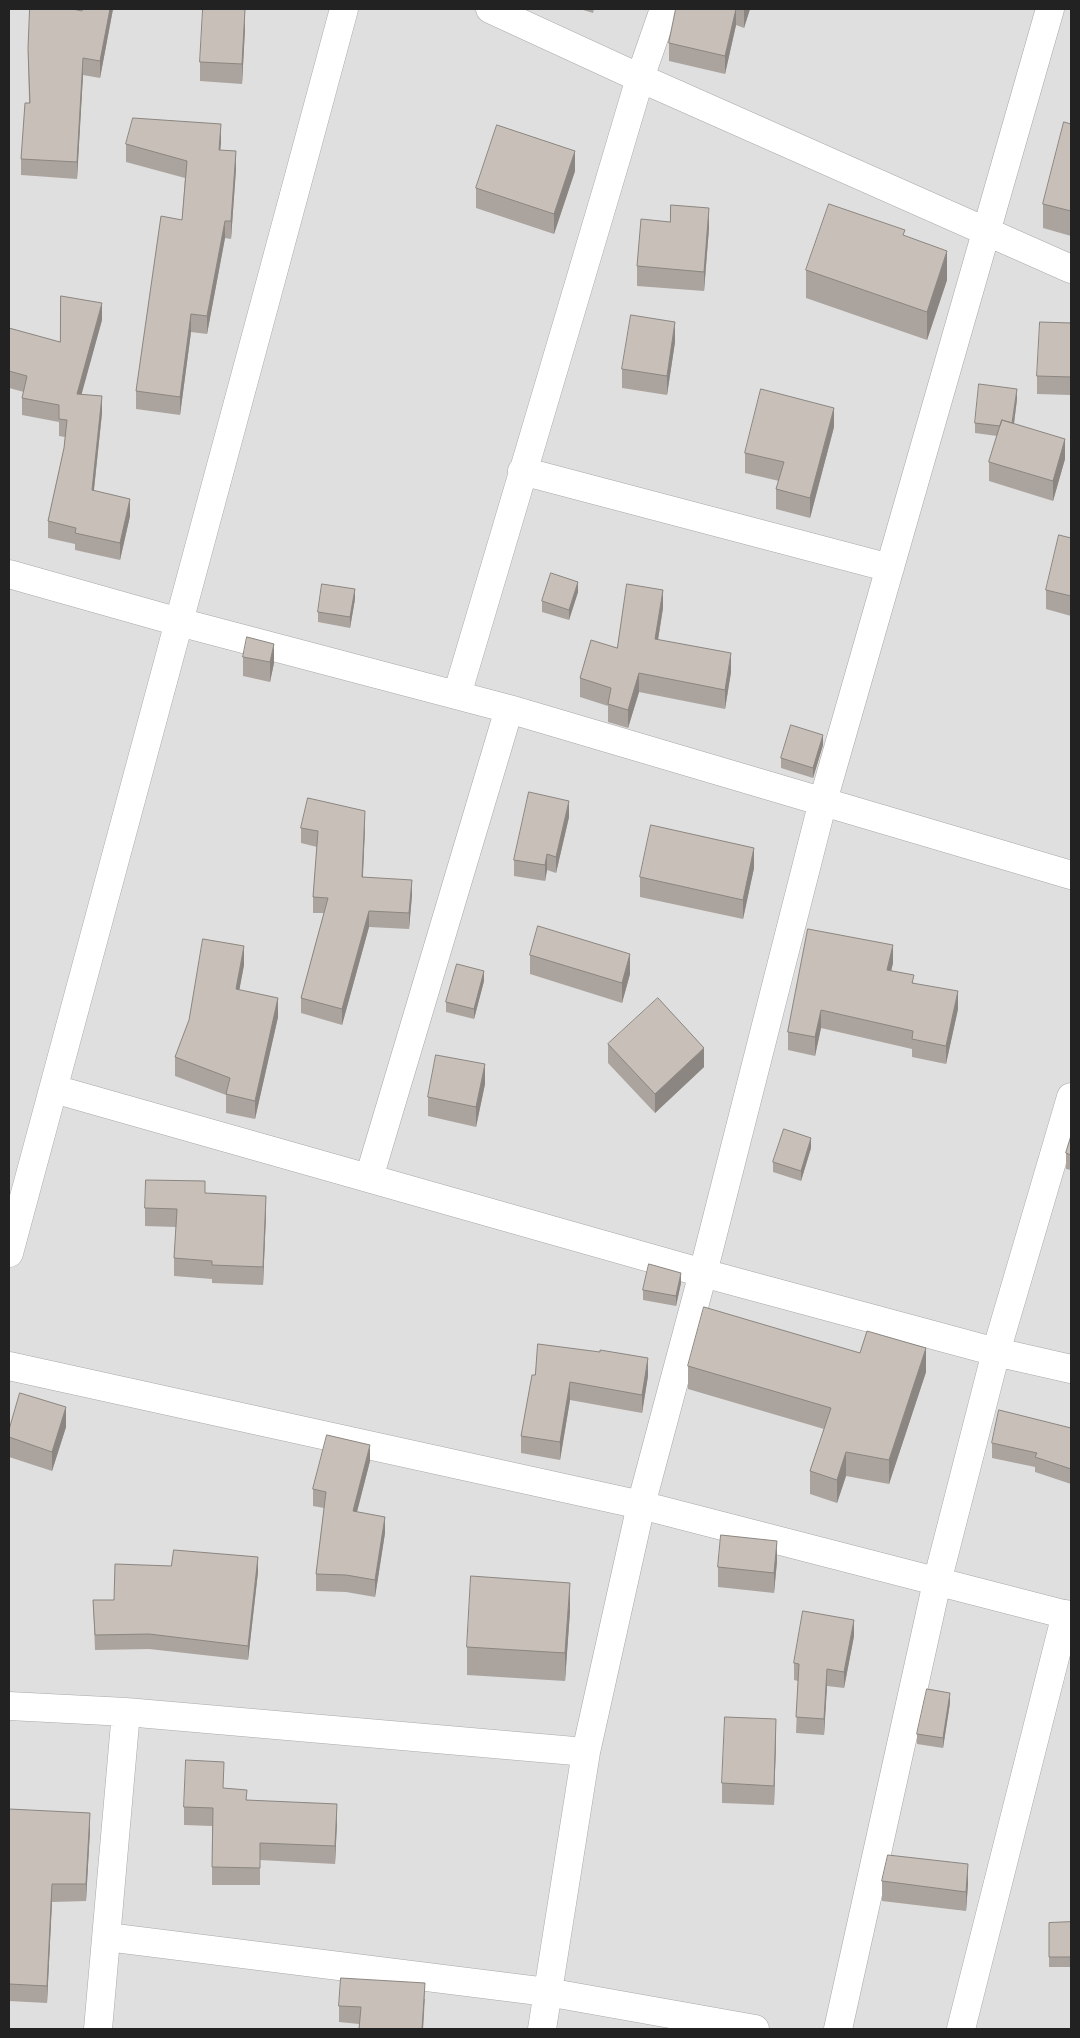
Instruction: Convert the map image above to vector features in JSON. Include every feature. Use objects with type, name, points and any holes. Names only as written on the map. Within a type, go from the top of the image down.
[{"type":"street","points":[[9,1254],[344,9]]},
{"type":"street","points":[[490,9],[640,78],[1071,269]]},
{"type":"street","points":[[457,695],[640,78],[664,9]]},
{"type":"street","points":[[542,2029],[586,1752],[640,1506],[703,1273],[823,801],[1050,9]]},
{"type":"street","points":[[522,471],[890,568]]},
{"type":"street","points":[[9,574],[179,622],[457,695],[1071,875]]},
{"type":"street","points":[[368,1178],[509,710]]},
{"type":"street","points":[[54,1089],[703,1273],[996,1352],[1071,1369]]},
{"type":"street","points":[[838,2029],[937,1582],[996,1352],[1071,1097]]},
{"type":"street","points":[[9,1366],[640,1506],[1068,1615],[961,2029]]},
{"type":"street","points":[[9,1706],[126,1712],[586,1752]]},
{"type":"street","points":[[98,2029],[126,1712]]},
{"type":"street","points":[[107,1937],[547,1992],[756,2029]]},
{"type":"shaded area","points":[[9,9],[1071,9],[1071,2029],[9,2029]]},
{"type":"building","points":[[30,9],[73,9],[82,11],[83,9],[110,9],[100,61],[83,58],[77,162],[21,159],[25,103],[30,103],[28,49]]},
{"type":"building","points":[[203,9],[245,9],[242,64],[200,62]]},
{"type":"building","points":[[676,9],[736,9],[725,56],[669,43]]},
{"type":"building","points":[[133,118],[221,124],[219,150],[236,151],[231,221],[225,221],[207,316],[191,314],[180,397],[136,391],[161,216],[182,220],[187,161],[126,144]]},
{"type":"building","points":[[1064,122],[1071,124],[1071,211],[1043,204]]},
{"type":"building","points":[[497,125],[575,151],[554,214],[476,188]]},
{"type":"building","points":[[829,204],[905,230],[903,235],[947,251],[927,312],[806,270]]},
{"type":"building","points":[[671,205],[709,208],[704,272],[637,266],[641,219],[670,222]]},
{"type":"building","points":[[61,296],[102,303],[77,394],[102,396],[92,490],[130,499],[120,543],[75,533],[76,528],[48,521],[64,448],[67,420],[59,419],[59,405],[22,398],[27,376],[9,371],[9,328],[60,342]]},
{"type":"building","points":[[631,315],[675,322],[667,376],[622,369]]},
{"type":"building","points":[[1040,322],[1071,323],[1071,377],[1037,376]]},
{"type":"building","points":[[979,384],[1017,389],[1012,423],[1002,420],[1000,426],[975,423]]},
{"type":"building","points":[[761,389],[834,408],[810,498],[776,489],[784,462],[745,453]]},
{"type":"building","points":[[1002,420],[1065,439],[1053,481],[989,462]]},
{"type":"building","points":[[1059,535],[1071,538],[1071,596],[1046,590]]},
{"type":"building","points":[[551,573],[578,582],[569,610],[542,601]]},
{"type":"building","points":[[322,584],[355,589],[350,617],[318,612]]},
{"type":"building","points":[[627,584],[663,590],[655,639],[731,653],[725,690],[639,673],[628,710],[608,704],[611,688],[580,678],[591,640],[617,648]]},
{"type":"building","points":[[247,637],[274,644],[270,662],[243,657]]},
{"type":"building","points":[[791,725],[823,735],[813,768],[781,758]]},
{"type":"building","points":[[529,792],[569,801],[556,857],[547,854],[545,865],[514,860]]},
{"type":"building","points":[[308,798],[365,811],[362,877],[412,880],[409,913],[369,911],[342,1009],[301,998],[328,898],[313,897],[318,831],[301,828]]},
{"type":"building","points":[[651,825],[754,848],[743,900],[640,877]]},
{"type":"building","points":[[538,926],[630,954],[622,983],[530,955]]},
{"type":"building","points":[[808,929],[893,945],[887,970],[914,975],[912,983],[958,991],[946,1046],[912,1039],[913,1031],[821,1010],[815,1037],[788,1032]]},
{"type":"building","points":[[203,939],[244,946],[236,989],[278,998],[255,1101],[226,1094],[230,1078],[175,1057],[189,1020]]},
{"type":"building","points":[[457,964],[484,971],[474,1009],[446,1002]]},
{"type":"building","points":[[658,998],[704,1048],[655,1094],[608,1044]]},
{"type":"building","points":[[436,1055],[485,1064],[476,1107],[428,1097]]},
{"type":"building","points":[[784,1129],[811,1138],[801,1171],[773,1162]]},
{"type":"building","points":[[1071,1136],[1071,1155],[1066,1153]]},
{"type":"building","points":[[146,1180],[205,1181],[205,1193],[266,1196],[263,1267],[212,1265],[212,1261],[174,1258],[177,1209],[145,1208]]},
{"type":"building","points":[[649,1264],[681,1273],[676,1296],[643,1290]]},
{"type":"building","points":[[704,1307],[860,1353],[867,1331],[926,1348],[889,1460],[846,1452],[837,1480],[810,1471],[831,1408],[688,1366]]},
{"type":"building","points":[[538,1344],[600,1352],[600,1350],[648,1358],[642,1395],[570,1382],[560,1442],[521,1436],[532,1375],[535,1375]]},
{"type":"building","points":[[20,1393],[66,1407],[52,1452],[9,1437],[9,1430]]},
{"type":"building","points":[[999,1410],[1071,1428],[1071,1469],[1035,1457],[1037,1453],[992,1443]]},
{"type":"building","points":[[327,1435],[370,1445],[353,1511],[385,1517],[375,1580],[346,1575],[316,1574],[326,1492],[313,1489]]},
{"type":"building","points":[[721,1535],[777,1541],[774,1573],[718,1567]]},
{"type":"building","points":[[174,1550],[258,1557],[248,1646],[149,1634],[95,1635],[93,1600],[114,1600],[115,1564],[171,1566]]},
{"type":"building","points":[[471,1576],[570,1583],[565,1653],[467,1647]]},
{"type":"building","points":[[803,1611],[854,1620],[844,1672],[827,1669],[824,1719],[796,1717],[799,1664],[794,1663]]},
{"type":"building","points":[[927,1689],[950,1693],[943,1738],[917,1734]]},
{"type":"building","points":[[725,1717],[776,1719],[774,1786],[722,1783]]},
{"type":"building","points":[[186,1760],[224,1762],[223,1788],[247,1790],[246,1800],[337,1804],[335,1846],[260,1843],[260,1868],[212,1867],[213,1808],[184,1807]]},
{"type":"building","points":[[9,1809],[90,1813],[86,1884],[52,1884],[47,1986],[9,1984]]},
{"type":"building","points":[[888,1855],[968,1864],[966,1892],[882,1881]]},
{"type":"building","points":[[1071,1922],[1071,1957],[1049,1957],[1049,1923]]},
{"type":"building","points":[[341,1978],[425,1983],[422,2029],[359,2029],[361,2007],[339,2006]]}]
